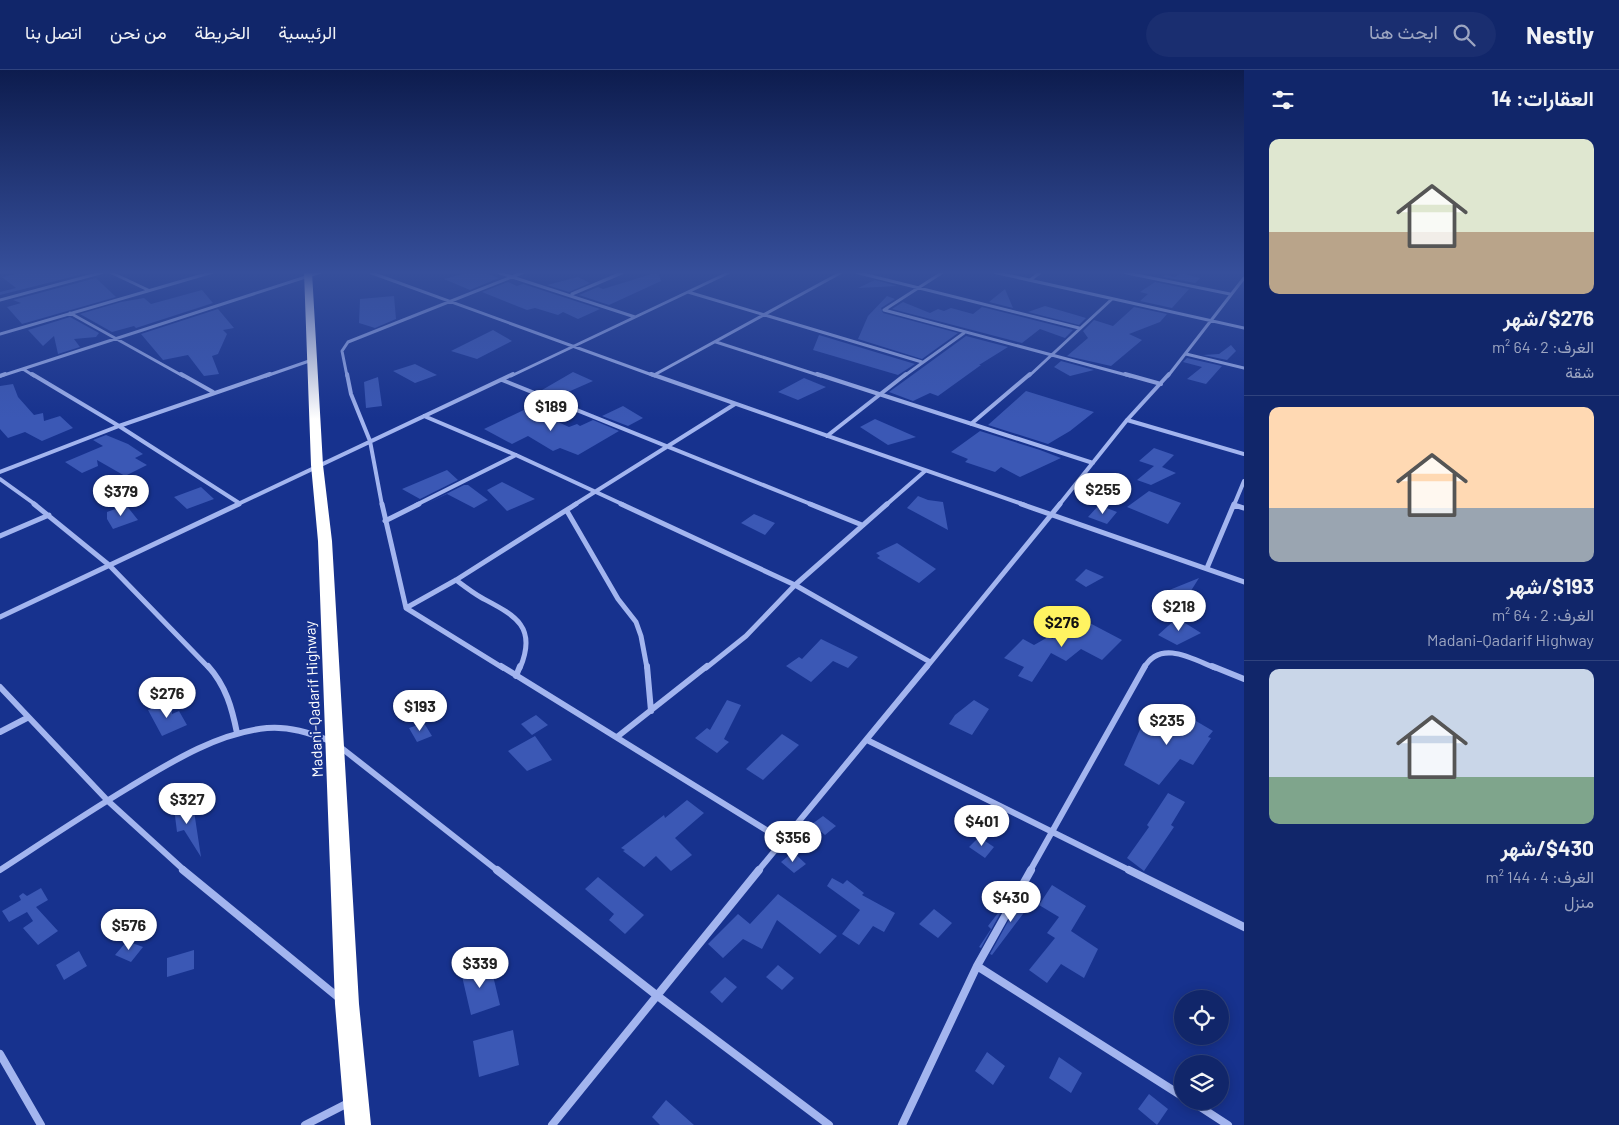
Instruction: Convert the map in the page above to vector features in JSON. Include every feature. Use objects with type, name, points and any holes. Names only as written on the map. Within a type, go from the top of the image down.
[{"type":"highway","name":"Madani-Qadarif Highway","points":[[312,321],[317,465],[325,541],[347,1004],[358,1125]]},
{"type":"street","points":[[0,334],[43,321]]},
{"type":"street","points":[[85,321],[212,392]]},
{"type":"street","points":[[0,376],[167,321]]},
{"type":"street","points":[[398,321],[348,342],[342,350],[351,394],[370,441],[385,522],[406,608],[784,841]]},
{"type":"street","points":[[506,321],[573,347],[1244,582]]},
{"type":"street","points":[[0,617],[317,465],[627,321]]},
{"type":"street","points":[[654,375],[754,321]]},
{"type":"street","points":[[787,321],[922,362]]},
{"type":"street","points":[[923,321],[1161,384]]},
{"type":"street","points":[[1053,321],[1079,328]]},
{"type":"street","points":[[971,424],[1052,356],[1087,321]]},
{"type":"street","points":[[552,1125],[655,994],[784,841],[1127,420],[1186,354],[1210,321]]},
{"type":"street","points":[[1216,321],[1244,328]]},
{"type":"street","points":[[827,436],[922,362],[964,333]]},
{"type":"street","points":[[716,342],[1094,462]]},
{"type":"street","points":[[1186,354],[1244,368]]},
{"type":"street","points":[[0,472],[212,392],[312,360]]},
{"type":"street","points":[[22,368],[119,426],[239,503]]},
{"type":"street","points":[[502,380],[862,525]]},
{"type":"street","points":[[406,608],[456,580],[669,448],[735,404]]},
{"type":"street","points":[[424,416],[516,456],[795,585],[930,662]]},
{"type":"street","points":[[1127,420],[1244,454]]},
{"type":"street","points":[[385,522],[516,456]]},
{"type":"street","points":[[617,737],[746,636],[795,585],[925,471]]},
{"type":"street","points":[[0,479],[50,515],[109,565],[216,676],[231,702],[237,733]]},
{"type":"street","points":[[1207,568],[1244,482]]},
{"type":"street","points":[[1234,505],[1244,508]]},
{"type":"street","points":[[567,511],[618,599],[628,606],[634,616],[642,637],[646,659],[651,710]]},
{"type":"street","points":[[0,536],[50,515]]},
{"type":"street","points":[[456,580],[486,601],[512,613],[524,627],[528,642],[525,659],[516,676]]},
{"type":"street","points":[[902,1125],[977,966],[1149,659],[1162,652],[1181,654],[1244,679]]},
{"type":"street","points":[[0,687],[27,718],[108,801],[200,885],[347,1004]]},
{"type":"street","points":[[0,732],[27,718]]},
{"type":"street","points":[[0,870],[108,801],[190,752],[237,733],[268,728],[296,729],[335,743],[655,994],[829,1125]]},
{"type":"street","points":[[867,740],[1244,927]]},
{"type":"street","points":[[977,966],[1174,1091]]},
{"type":"street","points":[[0,1054],[41,1125]]},
{"type":"street","points":[[305,1125],[357,1098]]},
{"type":"street","points":[[1205,1110],[1228,1125]]},
{"type":"building","points":[[20,321],[32,321],[22,324]]},
{"type":"building","points":[[56,321],[78,321],[99,333],[96,337],[74,339],[80,347],[58,354],[54,336],[43,346],[28,330]]},
{"type":"building","points":[[93,321],[157,321],[136,328],[134,326],[112,332]]},
{"type":"building","points":[[180,321],[228,321],[234,328],[223,330],[227,334],[218,354],[212,356],[219,374],[204,376],[188,355],[163,360],[141,334]]},
{"type":"building","points":[[359,321],[391,321],[375,328],[359,323]]},
{"type":"building","points":[[866,321],[914,321],[958,333],[922,359],[858,339]]},
{"type":"building","points":[[939,321],[1038,321],[1073,330],[1065,338],[1040,329],[1022,343]]},
{"type":"building","points":[[1064,321],[1083,321],[1079,325]]},
{"type":"building","points":[[1093,321],[1113,326],[1118,321],[1161,321],[1129,334],[1142,340],[1111,366],[1067,356],[1088,338],[1083,331]]},
{"type":"building","points":[[493,330],[512,341],[477,359],[451,351]]},
{"type":"building","points":[[819,335],[915,364],[898,375],[813,350]]},
{"type":"building","points":[[966,336],[1008,347],[979,365],[981,365],[938,396],[930,393],[913,401],[889,392]]},
{"type":"building","points":[[1231,345],[1236,351],[1227,360],[1203,355],[1219,354]]},
{"type":"building","points":[[1187,358],[1222,366],[1206,384],[1187,379],[1202,367],[1183,362]]},
{"type":"building","points":[[1061,361],[1094,370],[1070,376],[1054,367]]},
{"type":"building","points":[[415,364],[437,375],[415,383],[393,371]]},
{"type":"building","points":[[573,372],[593,381],[559,396],[542,390]]},
{"type":"building","points":[[378,377],[382,406],[366,408],[364,382]]},
{"type":"building","points":[[804,378],[826,387],[798,400],[778,392]]},
{"type":"building","points":[[13,384],[18,397],[34,415],[43,413],[44,421],[60,416],[73,428],[42,441],[25,432],[8,438],[0,429],[0,386]]},
{"type":"building","points":[[1026,391],[1094,412],[1070,431],[1048,444],[988,425]]},
{"type":"building","points":[[623,406],[643,418],[628,426],[602,416]]},
{"type":"building","points":[[528,408],[569,427],[577,424],[580,426],[593,420],[619,431],[578,455],[560,448],[553,451],[528,436],[512,444],[484,429]]},
{"type":"building","points":[[875,419],[916,437],[888,445],[860,427]]},
{"type":"building","points":[[980,431],[1061,458],[1020,477],[1001,467],[995,472],[965,462],[968,459],[951,452]]},
{"type":"building","points":[[106,435],[128,444],[143,454],[135,458],[147,465],[125,476],[97,460],[98,466],[82,473],[65,462],[103,446],[93,440]]},
{"type":"building","points":[[1154,448],[1174,455],[1162,467],[1176,473],[1151,485],[1137,480],[1154,466],[1139,461]]},
{"type":"building","points":[[447,470],[458,480],[420,499],[402,489]]},
{"type":"building","points":[[502,482],[535,499],[507,511],[487,490]]},
{"type":"building","points":[[464,485],[468,485],[488,500],[474,508],[447,494],[428,503]]},
{"type":"building","points":[[201,487],[214,499],[187,509],[174,497]]},
{"type":"building","points":[[1149,491],[1181,503],[1168,524],[1127,507]]},
{"type":"building","points":[[918,496],[928,500],[943,502],[948,530],[907,508]]},
{"type":"building","points":[[126,505],[138,520],[113,529],[107,519],[107,512]]},
{"type":"building","points":[[1099,505],[1117,512],[1107,524],[1088,517]]},
{"type":"building","points":[[754,514],[775,523],[765,535],[741,523]]},
{"type":"building","points":[[897,543],[936,569],[919,583],[877,558],[880,556],[876,553]]},
{"type":"building","points":[[1086,569],[1104,577],[1086,587],[1075,580]]},
{"type":"building","points":[[1199,578],[1184,602],[1157,595]]},
{"type":"building","points":[[1177,618],[1201,633],[1177,645],[1158,635]]},
{"type":"building","points":[[1084,620],[1122,640],[1102,660],[1081,649],[1066,661],[1051,653],[1032,682],[1018,676],[1024,667],[1004,658],[1023,639],[1034,645],[1050,636],[1052,639],[1064,633]]},
{"type":"building","points":[[821,639],[858,657],[848,668],[833,661],[811,682],[786,666],[799,657],[802,659]]},
{"type":"building","points":[[727,700],[741,705],[724,739],[729,742],[717,753],[695,738],[707,728],[710,730]]},
{"type":"building","points":[[974,700],[989,709],[972,735],[949,724],[955,715]]},
{"type":"building","points":[[172,702],[172,714],[179,711],[187,725],[162,736],[148,710]]},
{"type":"building","points":[[1179,711],[1213,731],[1208,737],[1211,738],[1193,765],[1180,759],[1159,785],[1124,765],[1147,714],[1166,725]]},
{"type":"building","points":[[536,715],[548,725],[532,735],[521,724]]},
{"type":"building","points":[[424,723],[432,736],[417,742],[409,728]]},
{"type":"building","points":[[782,734],[799,745],[763,780],[746,769]]},
{"type":"building","points":[[535,736],[552,760],[527,771],[508,751]]},
{"type":"building","points":[[1168,793],[1185,802],[1171,825],[1174,827],[1144,871],[1127,858],[1149,827],[1147,825]]},
{"type":"building","points":[[173,800],[186,814],[194,811],[201,857],[184,830],[177,832]]},
{"type":"building","points":[[687,800],[704,813],[675,838],[692,855],[671,871],[656,856],[644,867],[623,851],[625,850],[621,848],[664,815],[665,818]]},
{"type":"building","points":[[823,816],[836,826],[825,835],[812,824]]},
{"type":"building","points":[[979,837],[994,847],[985,858],[969,847]]},
{"type":"building","points":[[793,852],[806,864],[794,873],[781,862]]},
{"type":"building","points":[[598,877],[644,915],[625,934],[609,920],[614,914],[585,889]]},
{"type":"building","points":[[832,878],[843,884],[847,880],[864,893],[862,895],[895,913],[884,932],[873,926],[859,945],[842,934],[860,910],[827,886]]},
{"type":"building","points":[[1052,885],[1086,906],[1071,931],[1098,949],[1084,978],[1061,964],[1047,983],[1029,970],[1055,938],[1047,933],[1059,917],[1039,905]]},
{"type":"building","points":[[41,888],[48,900],[36,907],[58,931],[38,945],[23,928],[33,921],[27,912],[9,922],[2,911],[21,900],[19,896],[23,893],[27,896]]},
{"type":"building","points":[[1010,893],[981,948],[979,947],[991,929],[988,926],[998,913],[996,911]]},
{"type":"building","points":[[778,894],[837,936],[820,954],[777,920],[762,949],[743,939],[723,958],[708,944],[738,914],[750,924]]},
{"type":"building","points":[[1020,900],[1029,906],[992,955],[990,954]]},
{"type":"building","points":[[934,909],[952,923],[938,938],[919,924]]},
{"type":"building","points":[[127,941],[143,947],[131,962],[115,955]]},
{"type":"building","points":[[194,950],[194,969],[167,977],[167,958]]},
{"type":"building","points":[[79,951],[87,966],[64,980],[56,965]]},
{"type":"building","points":[[490,963],[500,1005],[471,1015],[461,972]]},
{"type":"building","points":[[778,965],[794,978],[782,990],[766,977]]},
{"type":"building","points":[[725,977],[737,987],[722,1003],[710,992]]},
{"type":"building","points":[[513,1030],[519,1065],[479,1077],[473,1041]]},
{"type":"building","points":[[987,1052],[1005,1066],[993,1085],[975,1071]]},
{"type":"building","points":[[1059,1057],[1082,1073],[1071,1093],[1049,1078]]},
{"type":"building","points":[[1149,1094],[1168,1109],[1157,1125],[1138,1109]]},
{"type":"building","points":[[666,1100],[694,1125],[660,1125],[652,1117]]}]
